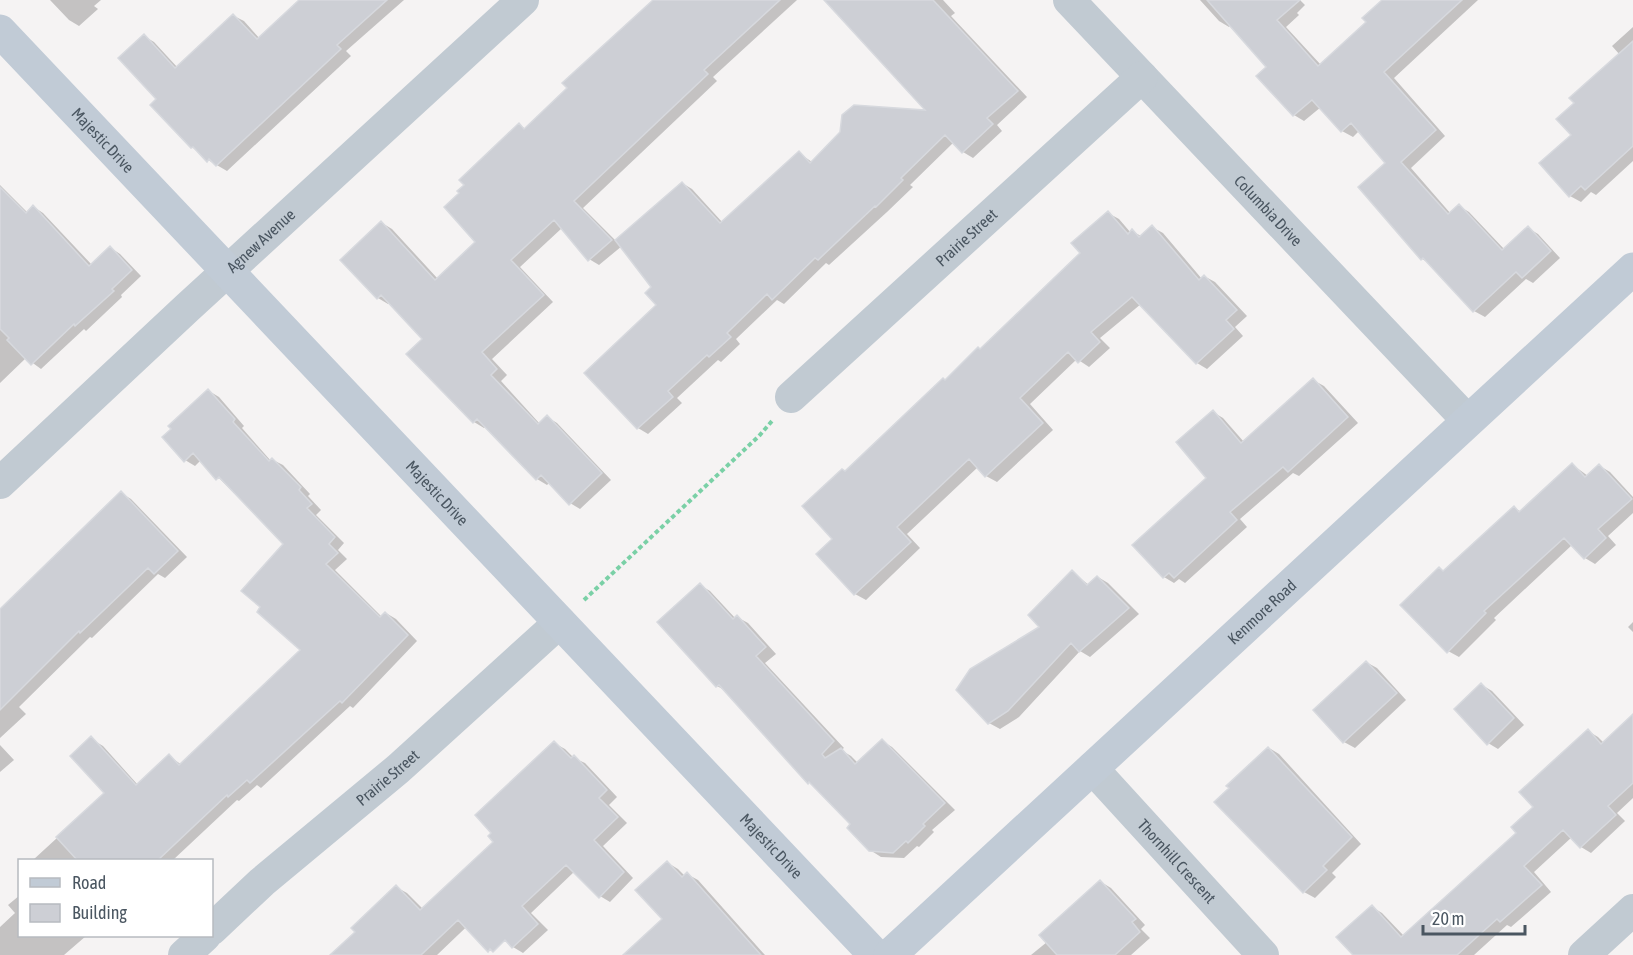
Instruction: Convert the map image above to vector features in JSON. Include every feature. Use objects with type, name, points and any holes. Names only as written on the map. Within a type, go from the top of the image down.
[{"type":"street","name":"Agnew Avenue","points":[[0,483],[227,271],[524,0]]},
{"type":"street","name":"Columbia Drive","points":[[1069,0],[1468,421]]},
{"type":"street","name":"Majestic Drive","points":[[0,30],[875,955]]},
{"type":"street","name":"Prairie Street","points":[[791,397],[1142,77]]},
{"type":"street","name":"Kenmore Road","points":[[890,955],[1633,269]]},
{"type":"street","name":"Prairie Street","points":[[213,928],[262,882],[398,769],[560,622]]},
{"type":"street","name":"Thornhill Crescent","points":[[1092,768],[1263,955]]},
{"type":"street","points":[[1584,955],[1633,910]]},
{"type":"street","points":[[184,955],[204,937]]},
{"type":"path","points":[[560,622],[759,436],[791,397]]},
{"type":"building","points":[[299,0],[387,0],[337,45],[341,49],[216,166],[209,159],[207,162],[193,147],[191,148],[150,105],[156,99],[118,58],[144,34],[175,68],[233,14],[257,39]]},
{"type":"building","points":[[653,0],[780,0],[704,70],[708,74],[574,201],[612,240],[588,261],[554,220],[511,260],[544,295],[482,352],[497,369],[491,375],[538,424],[547,415],[602,473],[569,505],[541,475],[536,480],[477,419],[473,423],[406,354],[422,339],[381,295],[377,299],[340,260],[381,221],[435,280],[475,242],[444,207],[464,185],[459,180],[519,123],[524,129],[567,88],[562,83]]},
{"type":"building","points":[[824,0],[933,0],[1018,91],[987,118],[993,124],[962,153],[945,135],[901,178],[903,180],[876,207],[818,260],[815,258],[772,300],[767,294],[727,333],[731,337],[709,357],[707,355],[668,391],[673,397],[637,429],[584,373],[656,305],[645,293],[651,287],[615,240],[682,182],[720,223],[799,151],[810,163],[840,132],[842,115],[854,105],[925,110]]},
{"type":"building","points":[[1207,0],[1300,0],[1277,20],[1318,66],[1366,22],[1362,18],[1382,0],[1462,0],[1384,72],[1436,130],[1401,162],[1448,214],[1459,204],[1502,250],[1528,226],[1551,251],[1522,278],[1516,272],[1473,312],[1423,258],[1421,260],[1358,187],[1385,163],[1351,123],[1341,132],[1312,100],[1293,116],[1256,76],[1266,67]]},
{"type":"building","points":[[1633,41],[1633,146],[1585,190],[1581,186],[1569,197],[1539,163],[1571,135],[1556,119],[1574,103],[1569,98]]},
{"type":"building","points":[[0,187],[26,213],[33,205],[89,266],[110,246],[132,270],[112,289],[114,291],[75,326],[74,324],[31,365],[7,340],[9,338],[0,329]]},
{"type":"building","points":[[1108,211],[1128,234],[1132,229],[1139,237],[1152,225],[1199,280],[1204,275],[1237,310],[1226,320],[1234,329],[1196,364],[1132,297],[1091,332],[1100,342],[1078,363],[1068,352],[1020,398],[1043,423],[985,477],[969,459],[897,527],[911,542],[854,595],[816,554],[832,539],[802,506],[842,469],[845,471],[978,347],[980,349],[1080,253],[1071,243]]},
{"type":"building","points":[[1313,378],[1348,417],[1288,472],[1283,467],[1230,512],[1237,520],[1174,578],[1169,573],[1163,578],[1132,545],[1206,478],[1176,442],[1213,410],[1241,443]]},
{"type":"building","points":[[208,389],[235,419],[233,422],[269,461],[272,458],[301,487],[299,490],[312,504],[307,508],[335,537],[329,544],[338,553],[326,564],[380,617],[385,612],[408,635],[342,703],[340,701],[250,783],[247,780],[228,797],[227,795],[159,859],[76,859],[56,837],[104,793],[70,756],[91,736],[136,785],[169,754],[179,765],[300,650],[257,612],[260,607],[241,591],[283,544],[219,477],[216,480],[193,453],[184,462],[162,437],[171,429],[168,426]]},
{"type":"building","points":[[1572,463],[1585,477],[1599,464],[1632,499],[1598,529],[1606,538],[1584,559],[1564,538],[1484,611],[1486,613],[1447,653],[1400,605],[1439,567],[1443,571],[1514,506],[1519,512]]},
{"type":"building","points":[[121,491],[178,551],[154,574],[148,568],[80,633],[79,631],[0,710],[0,609]]},
{"type":"building","points":[[1072,570],[1087,585],[1097,576],[1129,608],[1079,652],[1071,643],[1008,711],[988,724],[956,690],[970,669],[1039,627],[1028,615]]},
{"type":"building","points":[[700,583],[733,619],[737,615],[766,647],[756,656],[834,741],[822,754],[825,758],[841,748],[855,764],[882,739],[945,803],[923,824],[925,826],[908,843],[906,841],[893,853],[869,851],[847,828],[850,824],[809,782],[808,784],[719,685],[716,687],[657,622]]},
{"type":"building","points":[[1366,661],[1397,693],[1343,743],[1313,710]]},
{"type":"building","points":[[1481,683],[1514,718],[1487,745],[1454,709]]},
{"type":"building","points":[[1633,714],[1633,783],[1608,806],[1616,815],[1580,848],[1563,830],[1524,866],[1542,885],[1500,922],[1497,919],[1457,955],[1353,955],[1336,937],[1372,905],[1401,937],[1516,833],[1511,827],[1533,807],[1519,792],[1588,729],[1601,744]]},
{"type":"building","points":[[554,741],[571,758],[574,755],[607,790],[599,798],[618,817],[594,840],[624,872],[599,898],[566,865],[522,906],[538,924],[512,948],[505,940],[493,952],[490,949],[488,952],[458,920],[421,955],[330,955],[355,932],[351,928],[396,885],[420,910],[493,842],[488,836],[491,833],[475,815]]},
{"type":"building","points":[[1268,747],[1352,837],[1323,866],[1327,870],[1303,893],[1214,802],[1229,788],[1226,786]]},
{"type":"building","points":[[667,861],[682,877],[687,872],[761,955],[623,955],[662,919],[635,890]]},
{"type":"building","points":[[1100,880],[1136,919],[1132,922],[1140,932],[1115,955],[1057,955],[1039,935]]}]
